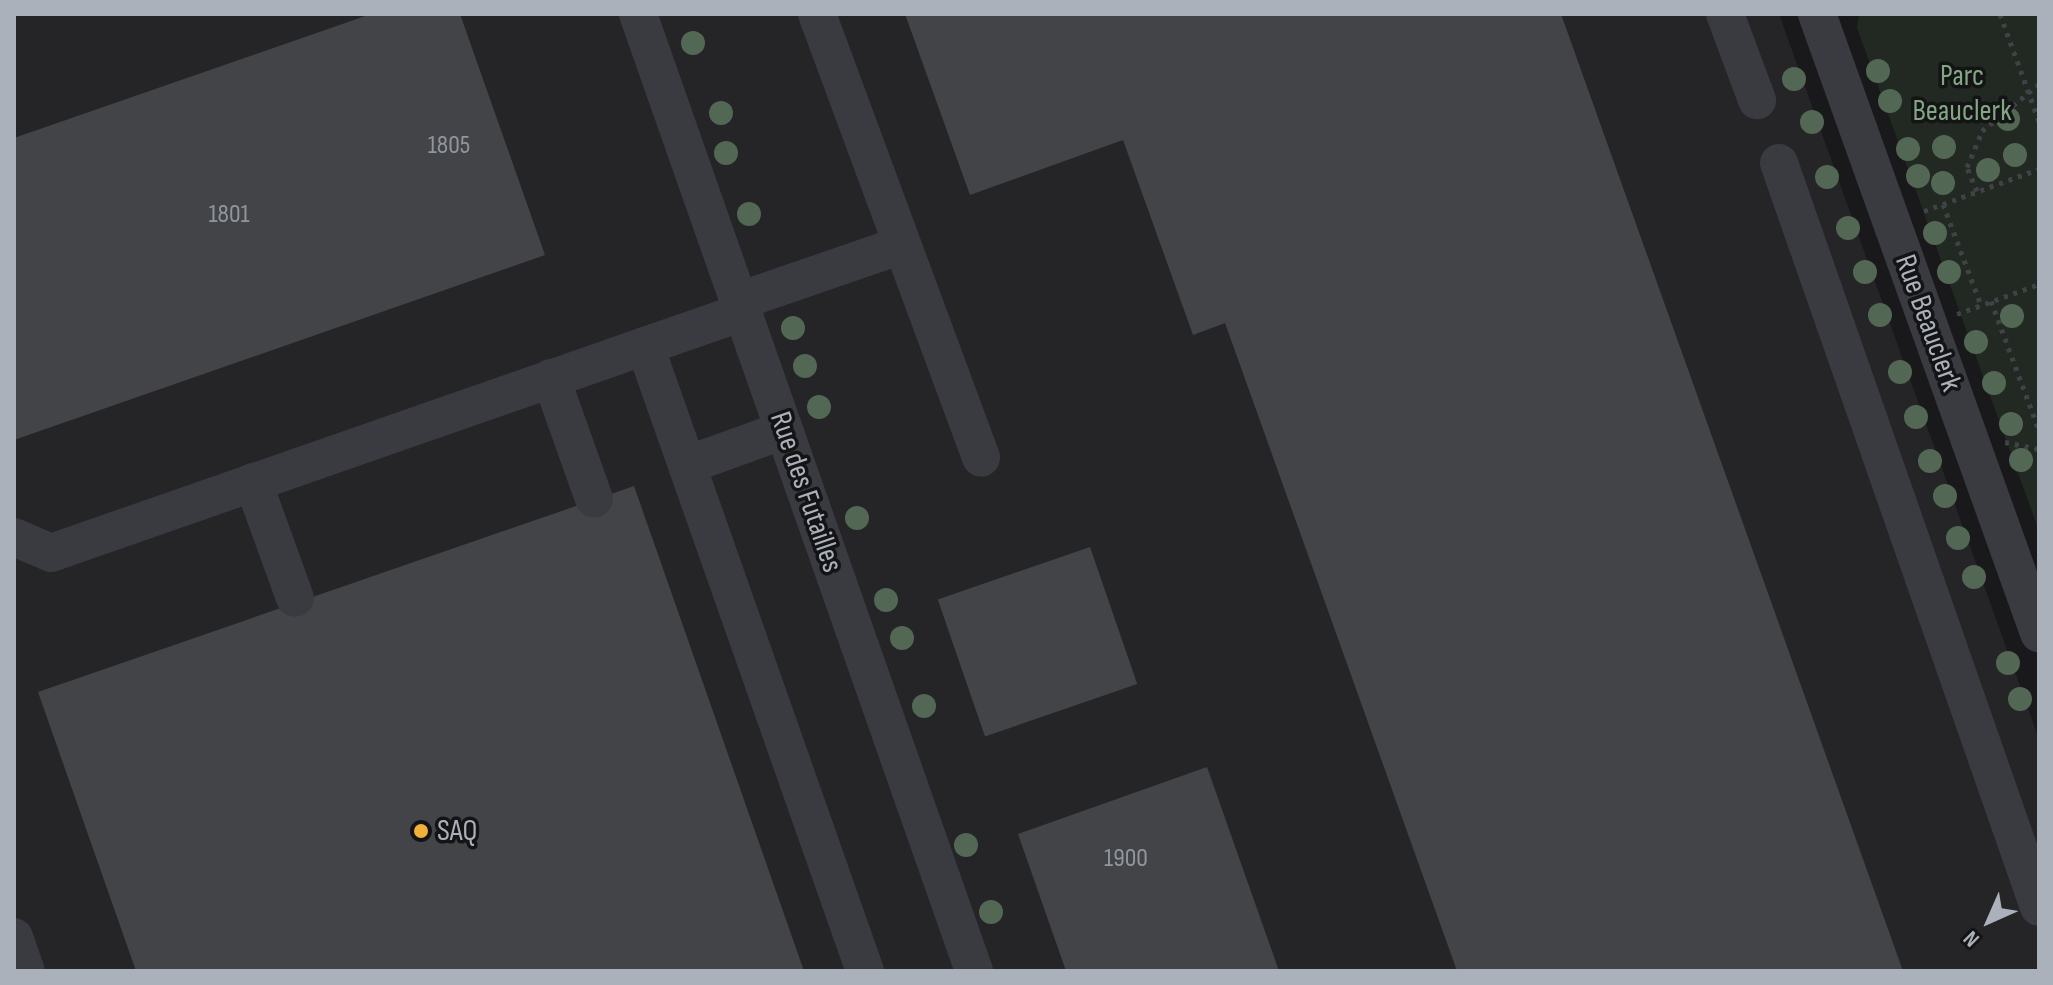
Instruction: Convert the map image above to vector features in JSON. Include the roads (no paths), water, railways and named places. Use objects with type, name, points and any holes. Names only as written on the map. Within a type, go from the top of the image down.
[{"type":"street","name":"Rue des Futailles","points":[[638,14],[974,971]]},
{"type":"street","points":[[817,14],[981,458]]},
{"type":"street","points":[[1725,14],[1757,100]]},
{"type":"street","name":"Rue Beauclerk","points":[[1817,14],[2039,633]]},
{"type":"street","points":[[1779,163],[2039,907]]},
{"type":"street","points":[[14,537],[51,553],[645,346],[902,245]]},
{"type":"street","points":[[645,346],[865,971]]},
{"type":"street","points":[[551,378],[594,499]]},
{"type":"street","points":[[687,465],[784,430]]},
{"type":"street","points":[[253,482],[295,598]]},
{"type":"street","points":[[14,937],[26,971]]},
{"type":"place","name":"SAQ","points":[[421,831]]},
{"type":"park label","name":"Parc Beauclerk","points":[[1962,93]]}]
